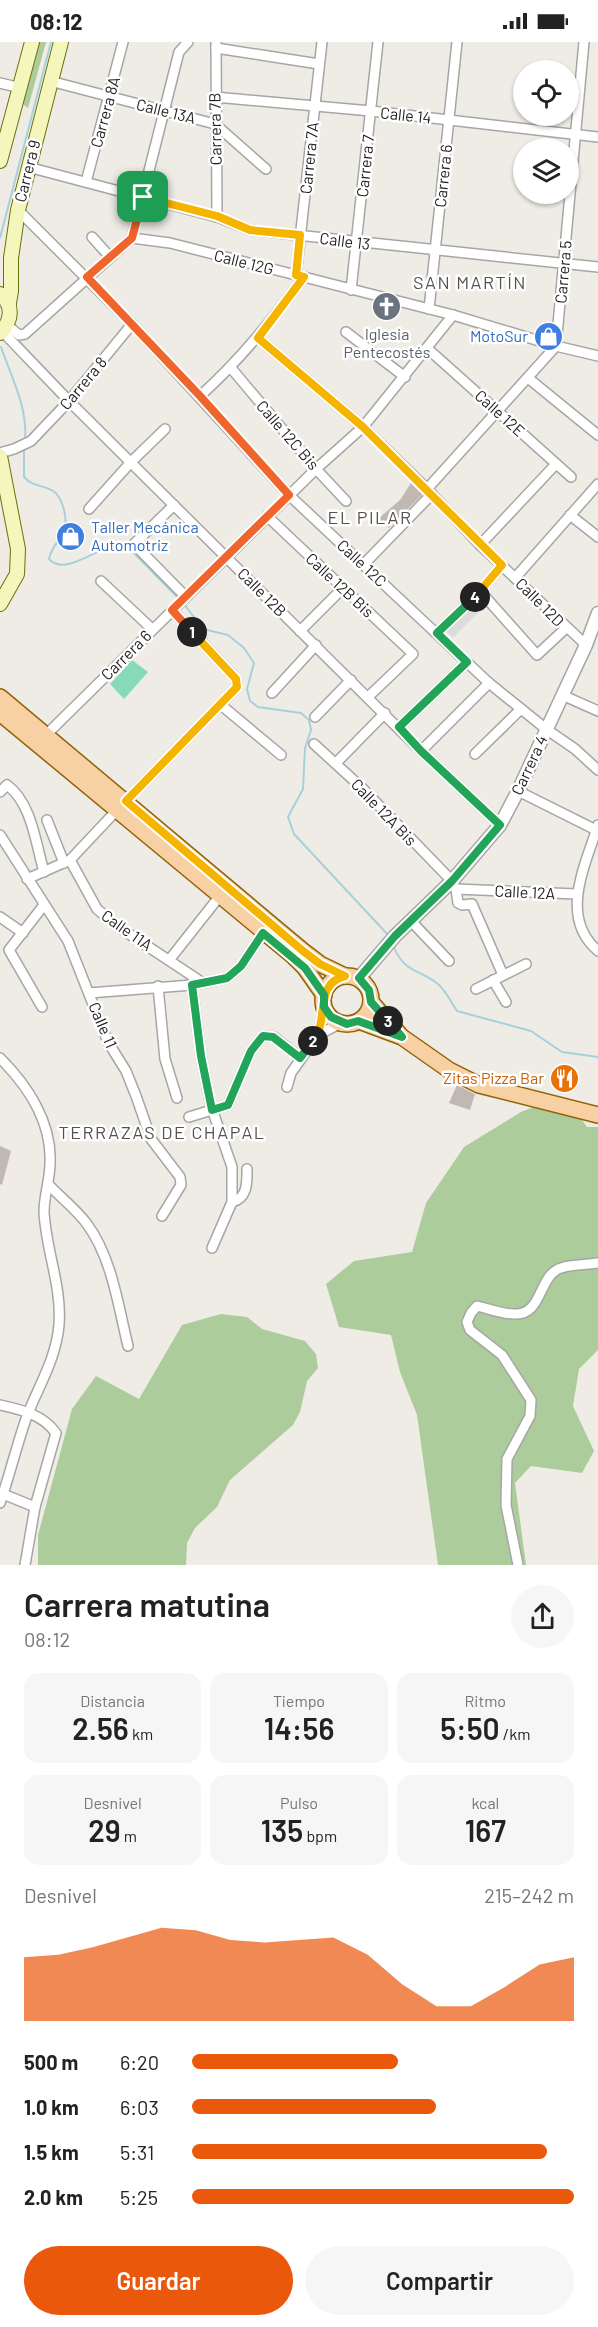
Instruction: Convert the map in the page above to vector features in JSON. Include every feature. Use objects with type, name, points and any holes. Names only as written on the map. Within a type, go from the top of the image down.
[{"type":"main road","name":"Carrera 9","points":[[0,161],[32,42]]},
{"type":"main road","name":"Carrera 9","points":[[3,330],[10,310],[4,298],[11,291],[10,258],[18,210],[61,42]]},
{"type":"main road","points":[[0,455],[18,549],[17,574],[0,604]]},
{"type":"main road","points":[[0,697],[47,734],[219,897],[263,933],[313,966],[352,977],[369,990],[371,1002],[367,1013],[358,1021]]},
{"type":"main road","points":[[0,713],[121,806],[313,966],[331,1017],[341,1023],[358,1021],[402,1037]]},
{"type":"main road","points":[[324,1001],[333,980],[352,977]]},
{"type":"main road","points":[[371,1002],[402,1037],[448,1070],[479,1085],[598,1115]]},
{"type":"street","name":"Carrera 8A","points":[[86,182],[123,42]]},
{"type":"street","points":[[3,330],[19,335],[25,334],[132,238],[179,52],[188,42]]},
{"type":"street","name":"Carrera 7A","points":[[300,276],[300,235],[322,42]]},
{"type":"street","name":"Carrera 7","points":[[351,290],[378,42]]},
{"type":"street","name":"Carrera 6","points":[[429,309],[457,42]]},
{"type":"street","name":"Carrera 5","points":[[556,346],[584,42]]},
{"type":"street","points":[[216,45],[320,64]]},
{"type":"street","name":"Carrera 7B","points":[[216,45],[217,216]]},
{"type":"street","name":"Calle 13A","points":[[50,81],[215,124],[266,169]]},
{"type":"street","points":[[0,83],[21,88]]},
{"type":"street","name":"Calle 14","points":[[215,97],[370,111],[598,137]]},
{"type":"street","name":"Calle 13","points":[[28,167],[217,216],[250,230],[598,267]]},
{"type":"street","name":"Calle 12C","points":[[18,210],[132,324],[289,495],[489,683],[575,749],[598,770]]},
{"type":"street","points":[[92,237],[110,257]]},
{"type":"street","name":"Calle 12G","points":[[132,238],[170,243],[453,315],[556,346],[598,356]]},
{"type":"street","points":[[200,396],[231,368],[258,338],[300,276]]},
{"type":"street","name":"Carrera 6","points":[[47,734],[267,516],[363,427],[428,349],[453,315]]},
{"type":"street","name":"Carrera 8","points":[[0,455],[31,441],[69,401],[132,324]]},
{"type":"street","name":"Calle 12B","points":[[3,330],[69,401],[421,751],[500,825]]},
{"type":"street","points":[[346,332],[405,377]]},
{"type":"street","name":"Calle 12D","points":[[258,338],[363,427],[430,492],[480,545],[586,645]]},
{"type":"street","points":[[364,564],[430,492],[556,346]]},
{"type":"street","name":"Calle 12E","points":[[428,349],[571,477]]},
{"type":"street","name":"Calle 12C Bis","points":[[231,368],[346,501]]},
{"type":"street","points":[[528,378],[596,430]]},
{"type":"street","points":[[89,509],[131,462],[165,429]]},
{"type":"street","points":[[480,545],[556,464]]},
{"type":"street","points":[[515,578],[598,484]]},
{"type":"street","points":[[27,879],[67,862],[237,687],[236,679],[134,544],[174,505]]},
{"type":"street","points":[[570,515],[598,537]]},
{"type":"street","name":"Calle 12B Bis","points":[[267,516],[413,654],[368,697]]},
{"type":"street","points":[[437,633],[480,591],[502,565]]},
{"type":"street","points":[[101,581],[152,629]]},
{"type":"street","points":[[300,631],[343,588]]},
{"type":"street","points":[[480,591],[537,655],[566,628]]},
{"type":"street","name":"Carrera 4","points":[[352,977],[411,921],[454,885],[500,825],[518,792],[586,645],[597,616]]},
{"type":"street","points":[[272,693],[316,645]]},
{"type":"street","points":[[399,727],[467,662]]},
{"type":"street","points":[[315,717],[351,680]]},
{"type":"street","points":[[421,751],[489,683]]},
{"type":"street","points":[[562,695],[598,710]]},
{"type":"street","points":[[221,705],[281,755]]},
{"type":"street","points":[[476,754],[521,709]]},
{"type":"street","points":[[336,763],[385,713]]},
{"type":"street","name":"Calle 12A Bis","points":[[315,744],[454,885],[458,903],[472,904],[503,975]]},
{"type":"street","points":[[4,789],[17,792],[27,814],[44,872]]},
{"type":"street","points":[[518,792],[597,827],[586,857],[577,894]]},
{"type":"street","name":"Calle 11A","points":[[47,820],[67,862],[97,909],[117,926],[203,983]]},
{"type":"street","name":"Calle 11","points":[[0,835],[68,941],[108,1042],[126,1071],[151,1139],[180,1177],[181,1185],[162,1216]]},
{"type":"street","name":"Calle 12A","points":[[454,885],[577,894],[578,917],[586,937],[598,951]]},
{"type":"street","points":[[170,959],[219,897]]},
{"type":"street","points":[[42,1007],[9,950],[44,905]]},
{"type":"street","points":[[0,917],[23,933]]},
{"type":"street","points":[[411,921],[449,961]]},
{"type":"street","points":[[89,993],[192,985],[227,978],[241,966],[263,933]]},
{"type":"street","points":[[476,989],[526,964]]},
{"type":"street","points":[[493,980],[506,1002]]},
{"type":"street","points":[[192,985],[201,1056],[212,1110],[232,1167],[232,1202],[212,1248]]},
{"type":"street","points":[[158,986],[165,1059],[177,1098]]},
{"type":"street","points":[[318,1035],[324,1001]]},
{"type":"street","points":[[287,1087],[287,1082],[300,1058],[318,1035],[341,1023]]},
{"type":"street","points":[[189,1117],[228,1105],[251,1051],[263,1036],[273,1037],[300,1058]]},
{"type":"street","points":[[0,1058],[17,1075],[38,1107],[49,1144],[51,1162],[45,1191],[44,1212],[58,1291],[59,1326],[52,1362],[29,1412],[2,1499],[35,1507]]},
{"type":"street","points":[[232,1202],[238,1201],[245,1193],[247,1169]]},
{"type":"street","points":[[48,1184],[86,1223],[94,1237],[108,1269],[128,1346]]},
{"type":"street","points":[[518,1565],[506,1505],[507,1459],[530,1416],[531,1400],[502,1355],[470,1330],[466,1322],[477,1306],[515,1315],[526,1312],[541,1297],[546,1278],[560,1268],[598,1263]]},
{"type":"street","points":[[0,1405],[29,1412],[48,1422],[56,1433],[35,1507],[25,1565]]},
{"type":"shaded area","points":[[470,603],[479,612],[453,638],[444,629]]},
{"type":"green space","points":[[38,42],[46,42],[28,108],[21,103]]},
{"type":"green space","points":[[132,660],[148,672],[124,699],[110,684]]},
{"type":"green space","points":[[544,1103],[573,1108],[587,1127],[598,1127],[598,1350],[579,1369],[573,1406],[594,1451],[582,1473],[531,1466],[515,1483],[526,1565],[438,1565],[417,1415],[400,1372],[391,1335],[339,1327],[326,1284],[354,1261],[412,1252],[426,1203],[464,1147],[521,1112]]},
{"type":"green space","points":[[221,1314],[247,1317],[262,1329],[305,1341],[316,1354],[318,1368],[307,1381],[300,1412],[293,1425],[230,1480],[217,1507],[195,1528],[187,1543],[186,1565],[38,1565],[38,1535],[72,1409],[96,1376],[139,1399],[182,1325]]},
{"type":"building","points":[[411,483],[423,494],[389,528],[378,519],[400,500]]},
{"type":"building","points":[[457,1085],[475,1094],[470,1110],[449,1103]]},
{"type":"building","points":[[0,1146],[11,1151],[2,1185],[0,1184]]},
{"type":"waterway","points":[[0,238],[51,42]]},
{"type":"waterway","points":[[1,347],[21,404],[25,440]]},
{"type":"waterway","points":[[24,449],[24,477],[31,483],[57,494],[64,509],[64,530],[49,559],[62,565],[69,564],[107,548],[127,546],[180,600]]},
{"type":"waterway","points":[[184,604],[203,629],[228,635],[244,648],[254,663],[247,689],[250,701],[258,707],[301,713],[309,720],[311,730],[305,748],[303,789],[288,817],[294,834],[389,936]]},
{"type":"waterway","points":[[393,945],[402,961],[441,987],[457,1011],[531,1031],[562,1052],[598,1057]]},
{"type":"place","name":"Iglesia Pentecostés","points":[[387,306]]},
{"type":"place","name":"MotoSur","points":[[549,336]]},
{"type":"place","name":"Taller Mecánica Automotriz","points":[[70,536]]},
{"type":"place","name":"Zitas Pizza Bar","points":[[565,1078]]},
{"type":"district","name":"SAN MARTÍN","points":[[470,283]]},
{"type":"district","name":"EL PILAR","points":[[370,518]]},
{"type":"district","name":"TERRAZAS DE CHAPAL","points":[[162,1133]]},
{"type":"route","points":[[143,197],[132,238],[87,277],[200,396],[289,495],[172,610],[236,679],[237,687],[126,801],[303,951],[320,964],[345,976],[333,980],[326,989],[324,1007],[318,1035],[300,1058],[271,1035],[263,1036],[251,1051],[228,1105],[212,1110],[201,1056],[192,985],[227,978],[241,966],[263,933],[305,968],[324,995],[324,1007],[335,1021],[347,1024],[358,1021],[402,1037],[371,1002],[369,990],[359,978],[395,936],[452,881],[500,825],[421,751],[399,727],[467,662],[437,633],[476,596],[502,565],[363,427],[258,338],[304,277],[296,275],[300,235],[250,230],[217,216],[143,197]]}]
